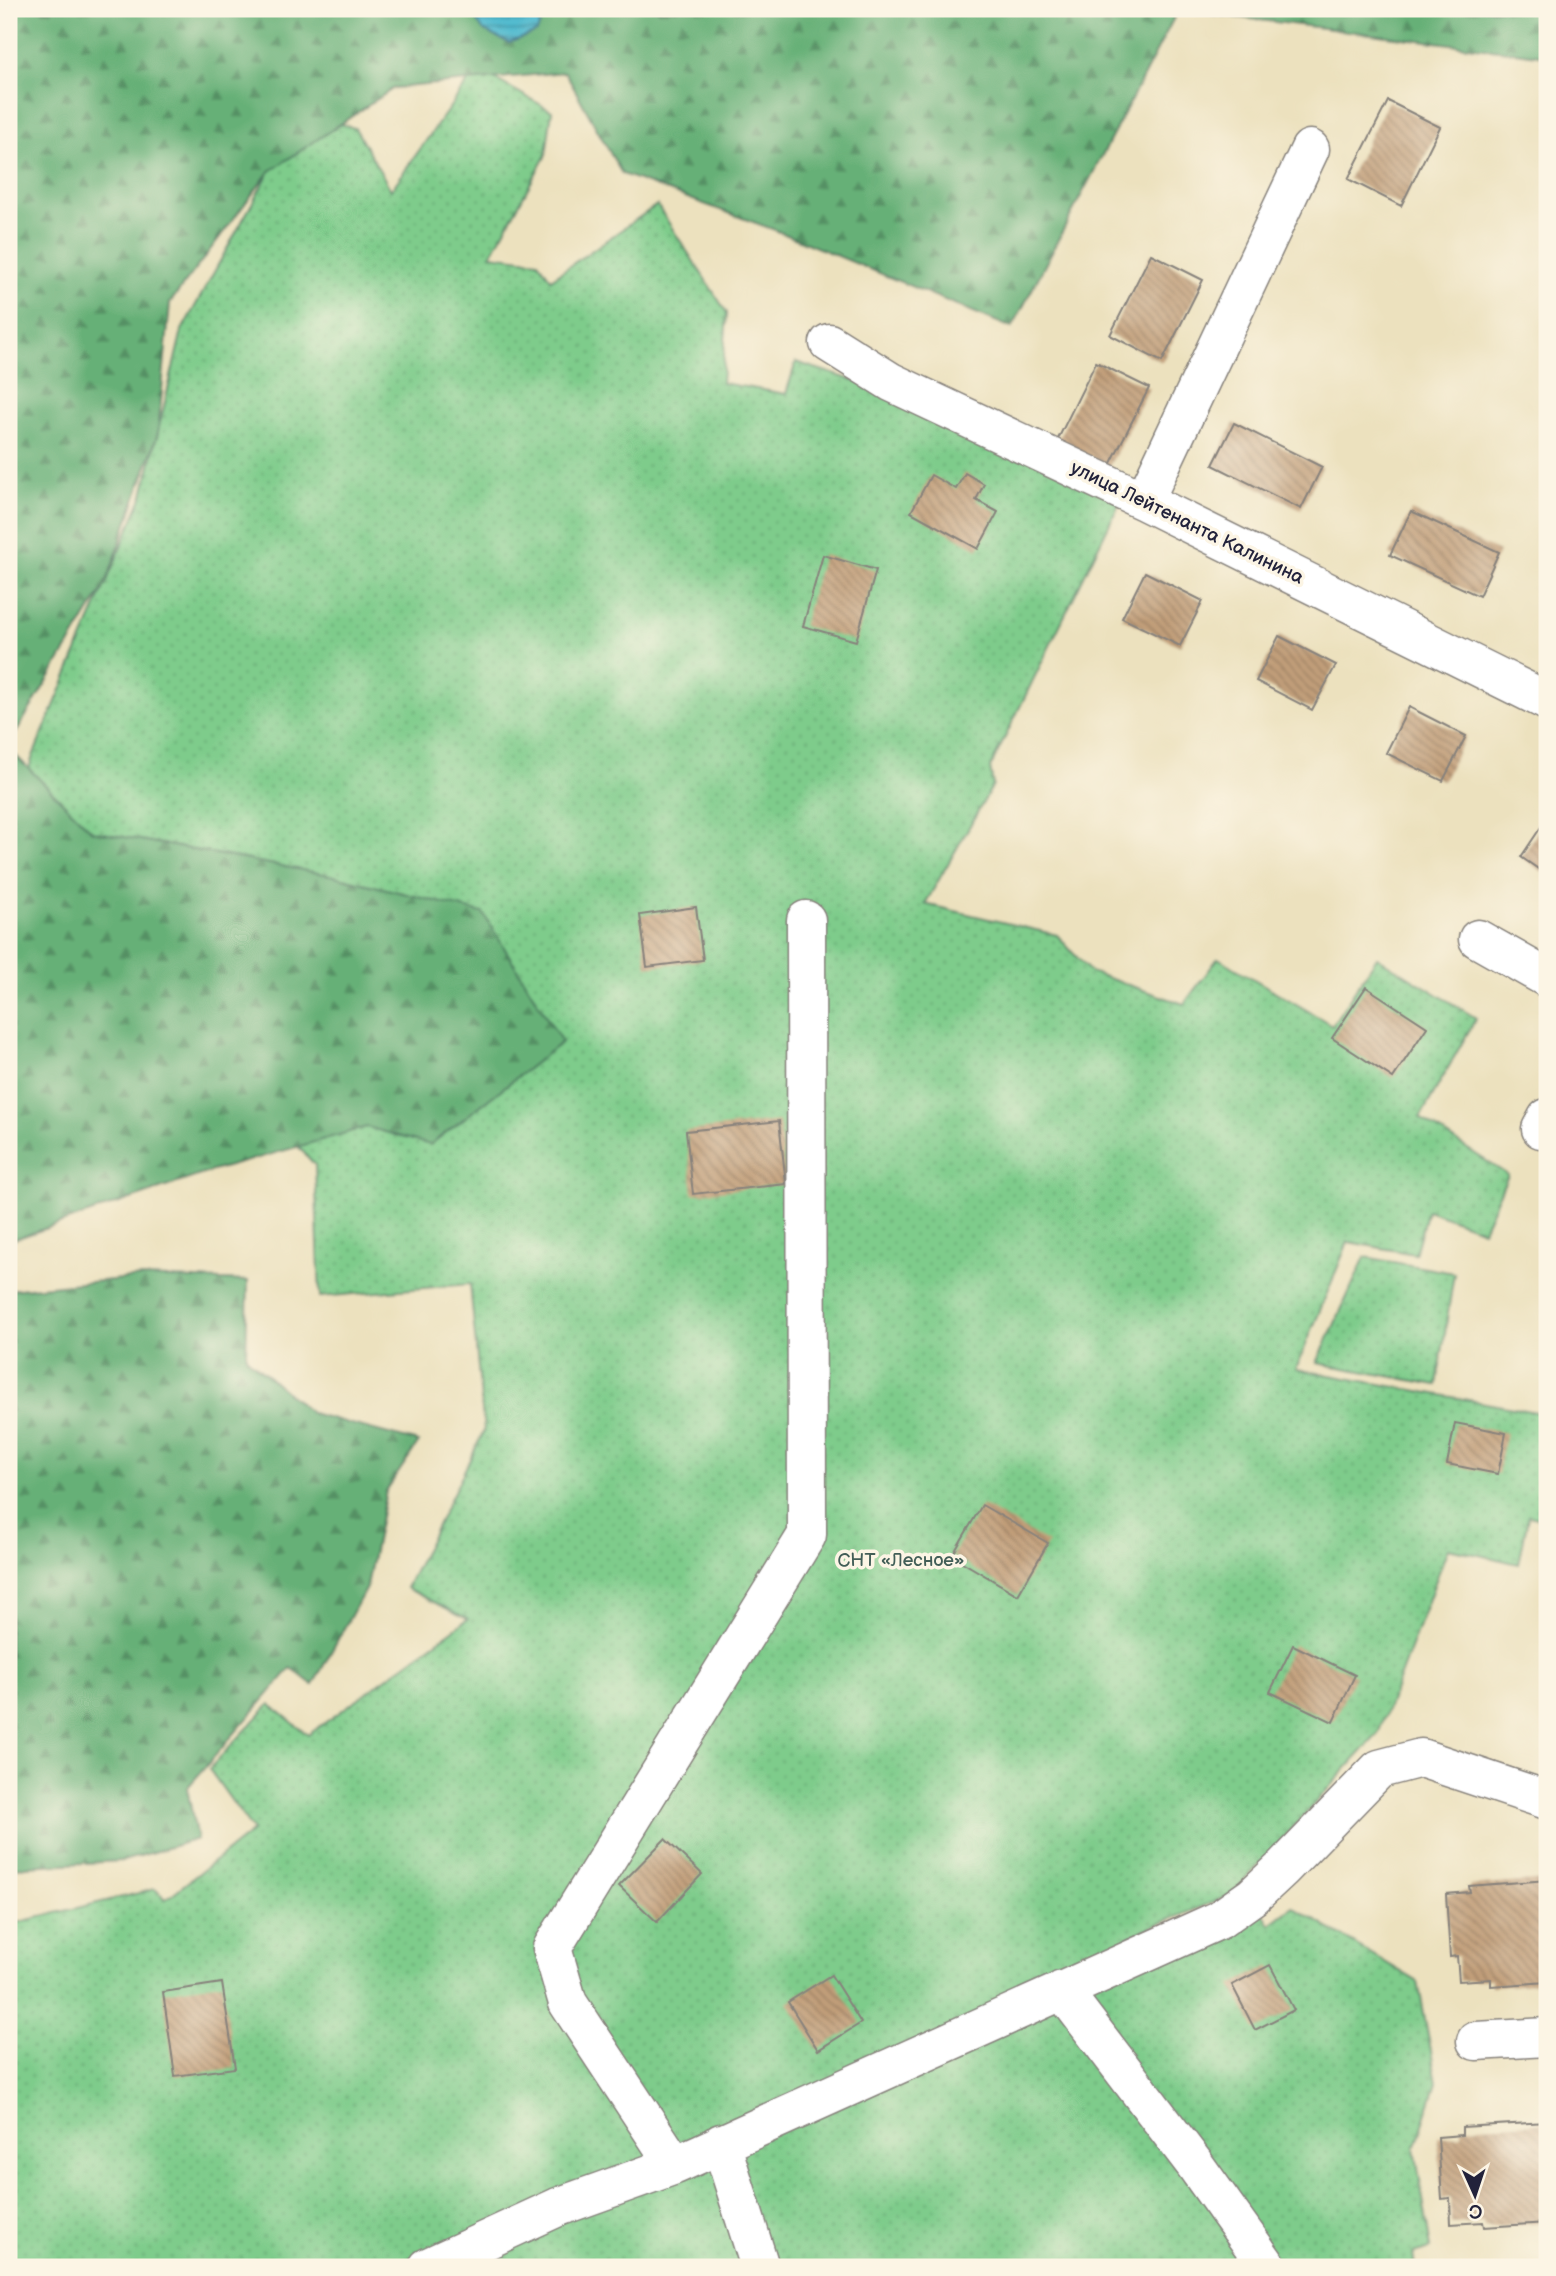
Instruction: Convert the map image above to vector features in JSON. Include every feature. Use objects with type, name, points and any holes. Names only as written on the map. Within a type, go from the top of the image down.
[{"type":"street","points":[[1144,501],[1310,149]]},
{"type":"street","name":"улица Лейтенанта Калинина","points":[[829,343],[891,382],[1144,501],[1547,701]]},
{"type":"street","points":[[675,2165],[568,2003],[552,1948],[807,1535],[806,920]]},
{"type":"street","points":[[1478,939],[1547,978]]},
{"type":"street","points":[[428,2267],[558,2207],[675,2165],[1220,1920],[1273,1878],[1379,1769],[1421,1758],[1547,1800]]},
{"type":"street","points":[[1062,1990],[1193,2162],[1268,2267]]},
{"type":"street","points":[[1476,2041],[1547,2037]]},
{"type":"street","points":[[721,2143],[760,2267]]},
{"type":"green space","points":[[9,9],[1547,9],[1547,56],[1178,10],[1012,328],[775,230],[622,174],[565,72],[394,88],[269,172],[170,303],[158,433],[106,584],[9,744]]},
{"type":"green space","name":"СНТ «Лесное»","points":[[477,69],[552,111],[546,155],[491,255],[538,261],[551,279],[657,205],[727,313],[722,383],[786,394],[796,362],[1030,437],[1129,484],[990,768],[993,785],[925,904],[1057,935],[1090,972],[1184,1004],[1218,958],[1332,1025],[1377,957],[1476,1018],[1420,1118],[1508,1175],[1483,1230],[1427,1210],[1415,1254],[1348,1242],[1296,1369],[1547,1414],[1545,1519],[1528,1516],[1519,1564],[1448,1548],[1378,1734],[1231,1895],[1127,1937],[1134,1954],[1257,1903],[1270,1924],[1293,1907],[1418,1982],[1437,2082],[1415,2149],[1431,2249],[1413,2254],[1415,2267],[9,2267],[9,1912],[11,1924],[155,1889],[166,1899],[253,1831],[209,1769],[270,1704],[308,1735],[468,1619],[406,1588],[484,1431],[470,1284],[320,1297],[315,1165],[9,829],[33,756],[143,495],[182,330],[302,113],[355,128],[391,190]]},
{"type":"green space","points":[[9,749],[92,831],[335,876],[483,913],[562,1042],[430,1145],[367,1127],[212,1171],[9,1241]]},
{"type":"green space","points":[[1365,1257],[1454,1273],[1437,1385],[1317,1363]]},
{"type":"green space","points":[[143,1277],[248,1281],[246,1357],[311,1413],[419,1442],[386,1491],[367,1586],[313,1685],[291,1668],[187,1788],[197,1839],[123,1861],[25,1866],[9,1870],[9,1290]]},
{"type":"water","points":[[468,9],[545,9],[537,32],[509,43],[484,31]]},
{"type":"building","points":[[1388,101],[1440,127],[1401,206],[1348,179]]},
{"type":"building","points":[[1151,254],[1203,280],[1162,362],[1110,335]]},
{"type":"building","points":[[1096,362],[1149,388],[1109,467],[1057,441]]},
{"type":"building","points":[[1234,423],[1322,467],[1301,509],[1213,465]]},
{"type":"building","points":[[965,473],[984,484],[976,500],[998,512],[978,549],[911,512],[931,475],[956,489]]},
{"type":"building","points":[[1411,511],[1499,552],[1479,596],[1390,555]]},
{"type":"building","points":[[823,555],[876,570],[856,641],[803,626]]},
{"type":"building","points":[[1145,572],[1203,601],[1180,646],[1122,618]]},
{"type":"building","points":[[1279,636],[1336,665],[1312,710],[1256,681]]},
{"type":"building","points":[[1409,707],[1466,736],[1443,781],[1386,753]]},
{"type":"building","points":[[1547,818],[1547,875],[1521,857]]},
{"type":"building","points":[[696,907],[703,960],[647,967],[640,915]]},
{"type":"building","points":[[1366,987],[1427,1027],[1393,1078],[1332,1038]]},
{"type":"building","points":[[779,1121],[786,1184],[693,1194],[686,1131]]},
{"type":"building","points":[[1455,1423],[1506,1433],[1498,1474],[1447,1464]]},
{"type":"building","points":[[982,1505],[1048,1543],[1018,1595],[952,1556]]},
{"type":"building","points":[[1293,1645],[1355,1675],[1333,1722],[1270,1692]]},
{"type":"building","points":[[665,1839],[702,1874],[657,1922],[619,1886]]},
{"type":"building","points":[[1547,1880],[1547,1982],[1491,1986],[1491,1979],[1459,1981],[1457,1956],[1450,1957],[1446,1894],[1470,1892],[1469,1886]]},
{"type":"building","points":[[1270,1965],[1294,2010],[1255,2030],[1232,1985]]},
{"type":"building","points":[[831,1975],[861,2023],[818,2050],[788,2002]]},
{"type":"building","points":[[222,1983],[235,2068],[175,2076],[163,1992]]},
{"type":"building","points":[[1547,2122],[1547,2223],[1484,2227],[1483,2222],[1451,2224],[1450,2198],[1442,2199],[1438,2137],[1462,2135],[1462,2127]]}]
